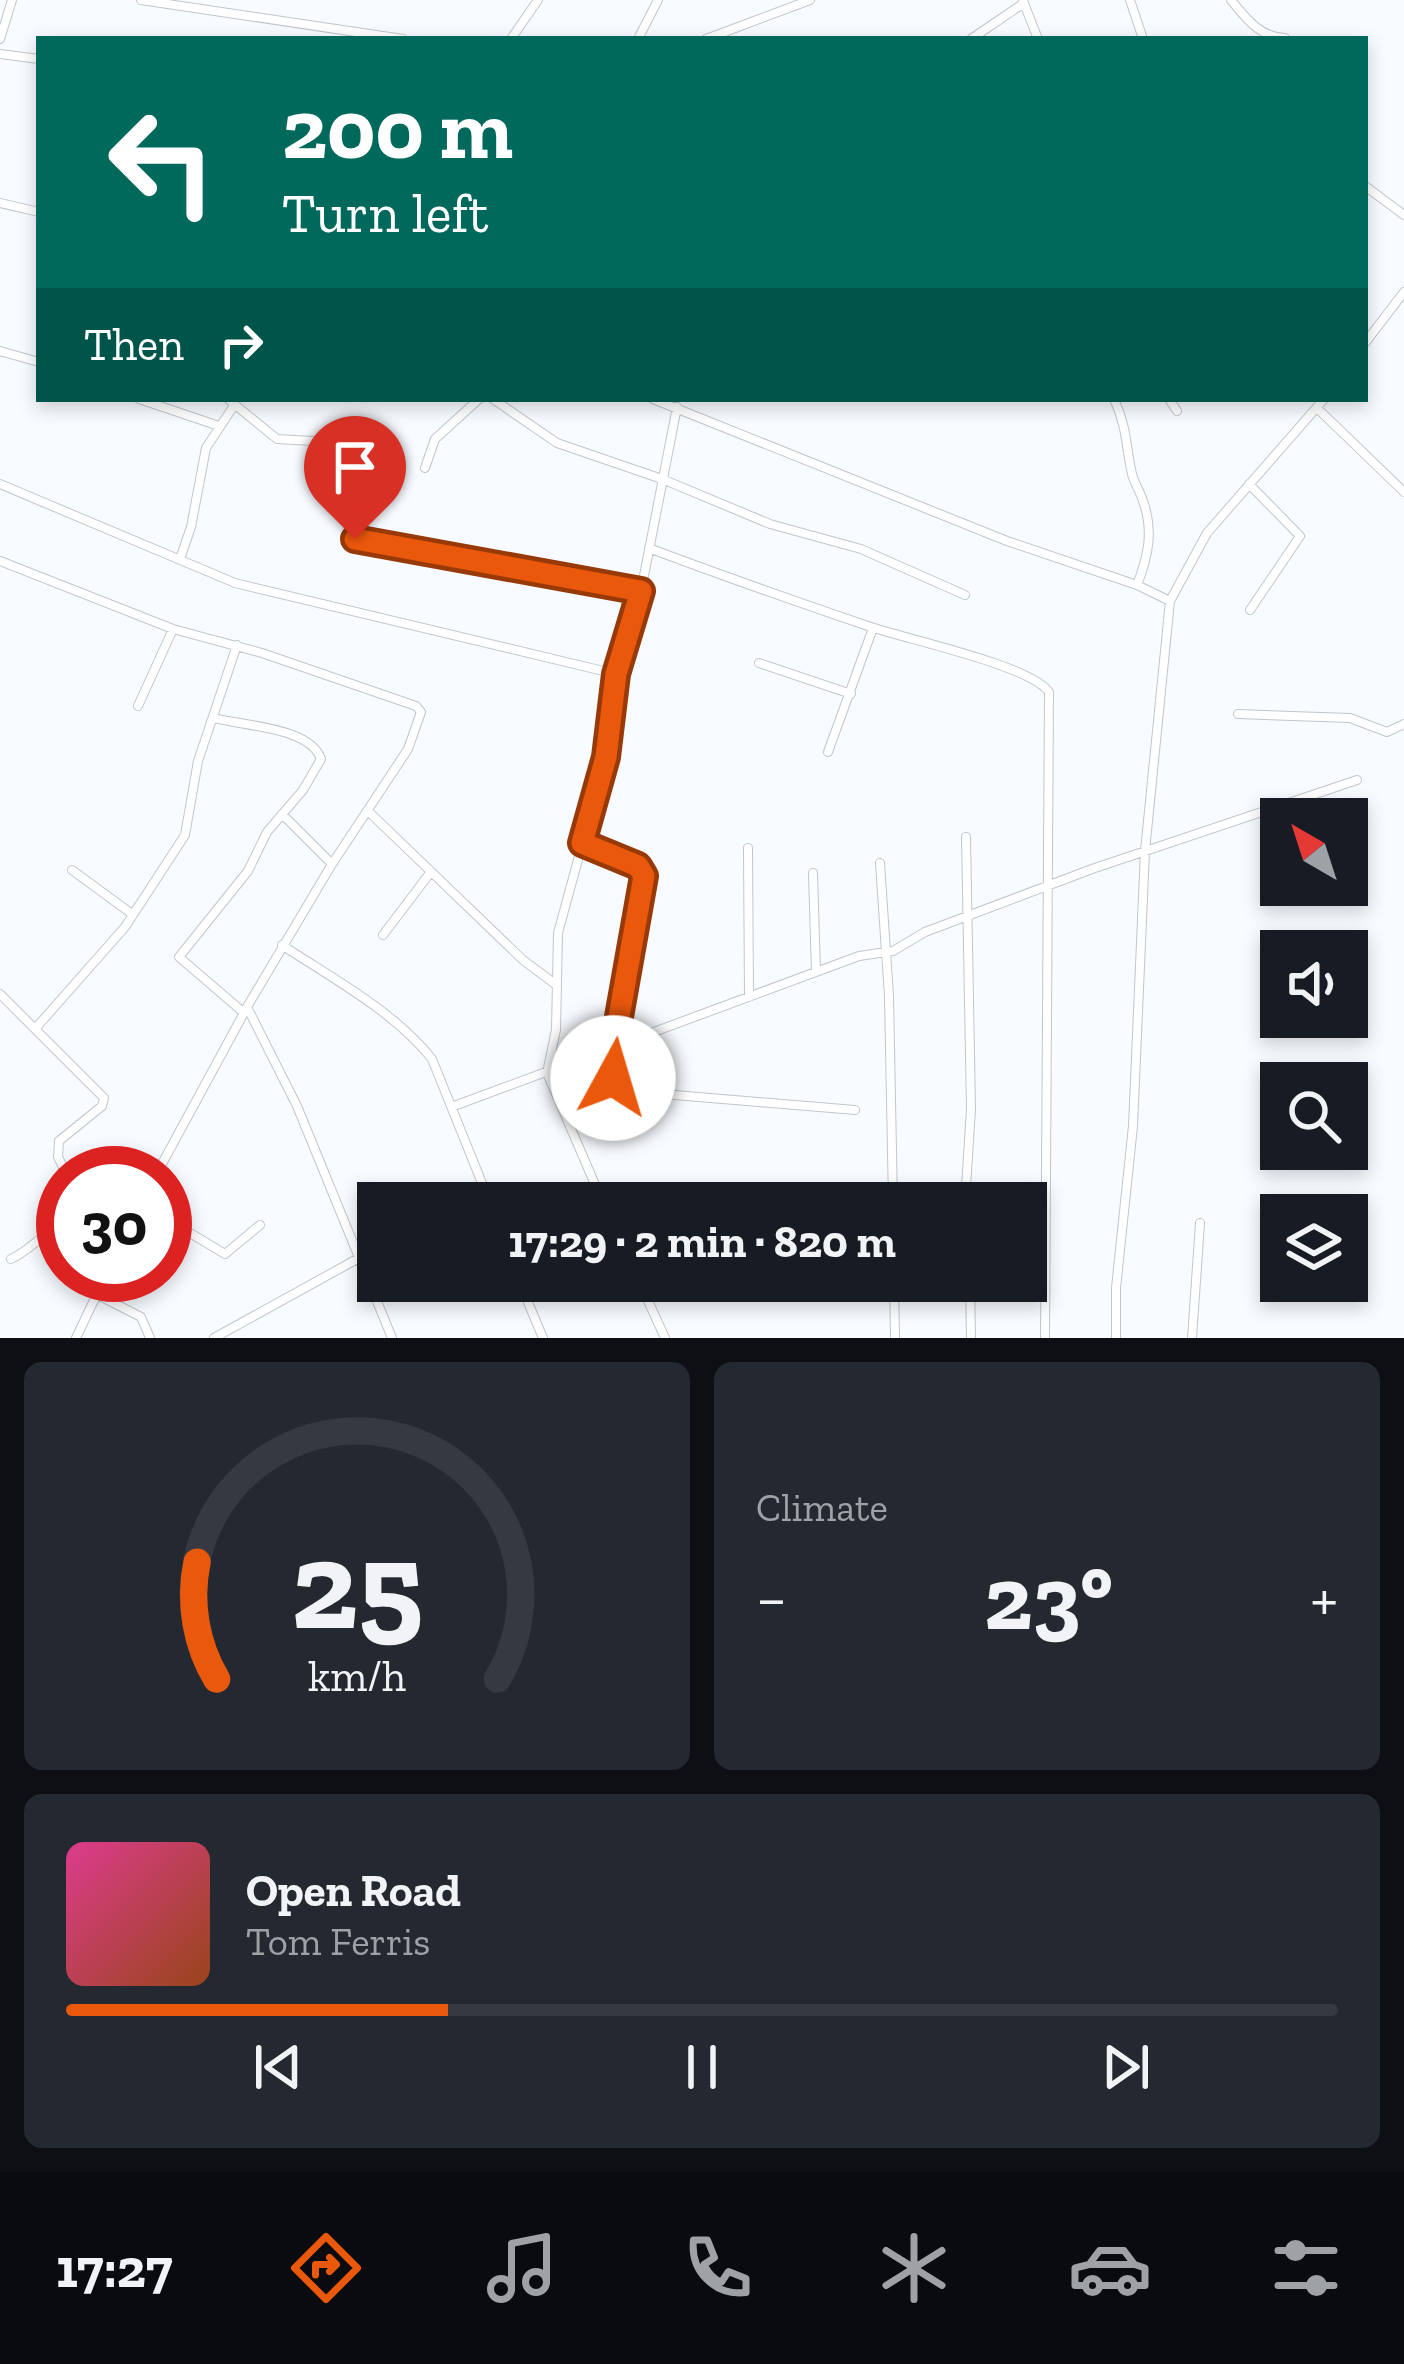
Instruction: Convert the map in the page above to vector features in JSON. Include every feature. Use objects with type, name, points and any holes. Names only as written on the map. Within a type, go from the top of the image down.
[{"type":"street","points":[[0,40],[12,0]]},
{"type":"street","points":[[141,0],[383,36]]},
{"type":"street","points":[[513,36],[538,0]]},
{"type":"street","points":[[640,36],[658,0]]},
{"type":"street","points":[[714,36],[810,0]]},
{"type":"street","points":[[1130,0],[1142,36]]},
{"type":"street","points":[[1231,0],[1265,34],[1275,36]]},
{"type":"street","points":[[975,36],[1023,1],[1037,36]]},
{"type":"street","points":[[0,54],[36,59]]},
{"type":"street","points":[[1368,188],[1404,215]]},
{"type":"street","points":[[0,203],[36,211]]},
{"type":"street","points":[[1368,340],[1402,299]]},
{"type":"street","points":[[0,351],[36,361]]},
{"type":"street","points":[[148,402],[219,427]]},
{"type":"street","points":[[425,468],[435,440],[475,402]]},
{"type":"street","points":[[497,402],[557,443],[662,478],[770,524],[861,549],[965,595]]},
{"type":"street","points":[[662,402],[1170,601]]},
{"type":"street","points":[[1115,402],[1130,440],[1132,477],[1144,502],[1150,532],[1137,585]]},
{"type":"street","points":[[1171,402],[1177,411]]},
{"type":"street","points":[[1116,1338],[1116,1288],[1133,1126],[1145,851],[1170,601],[1207,533],[1322,402]]},
{"type":"street","points":[[180,559],[206,448],[230,403],[277,440],[312,441],[347,468],[353,534],[360,542],[641,591]]},
{"type":"street","points":[[594,1182],[547,1073],[556,1030],[558,933],[606,757],[616,674],[641,591],[677,407]]},
{"type":"street","points":[[1317,408],[1404,492]]},
{"type":"street","points":[[0,484],[235,583],[616,674]]},
{"type":"street","points":[[1250,484],[1300,536],[1250,610]]},
{"type":"street","points":[[650,548],[1046,686],[1050,697],[1045,1338]]},
{"type":"street","points":[[0,561],[173,629],[317,671],[421,712],[408,749],[282,945],[172,1146]]},
{"type":"street","points":[[828,752],[873,628]]},
{"type":"street","points":[[138,706],[173,629]]},
{"type":"street","points":[[35,1029],[133,914],[185,836],[198,761],[237,645]]},
{"type":"street","points":[[759,662],[851,694]]},
{"type":"street","points":[[1238,714],[1350,718],[1388,732],[1404,724]]},
{"type":"street","points":[[214,718],[275,729],[319,751],[318,770],[267,832],[248,872],[179,957],[245,1010],[297,1106],[357,1256]]},
{"type":"street","points":[[454,1106],[874,951],[884,952],[1047,886],[1357,780]]},
{"type":"street","points":[[369,812],[556,985]]},
{"type":"street","points":[[282,814],[332,864]]},
{"type":"street","points":[[966,838],[971,1108],[966,1182]]},
{"type":"street","points":[[582,843],[638,866],[644,876],[614,1045],[613,1078],[623,1088],[855,1110]]},
{"type":"street","points":[[748,848],[749,997]]},
{"type":"street","points":[[880,863],[890,1012],[892,1182]]},
{"type":"street","points":[[71,870],[133,914]]},
{"type":"street","points":[[383,935],[430,873]]},
{"type":"street","points":[[813,873],[816,972]]},
{"type":"street","points":[[282,945],[420,1044],[454,1106],[482,1182]]},
{"type":"street","points":[[0,994],[104,1098],[102,1106],[59,1146]]},
{"type":"street","points":[[1192,1338],[1200,1223]]},
{"type":"street","points":[[192,1234],[225,1254],[260,1226]]},
{"type":"street","points":[[10,1259],[36,1240]]},
{"type":"street","points":[[214,1338],[357,1259]]},
{"type":"street","points":[[76,1338],[94,1302]]},
{"type":"street","points":[[113,1302],[141,1317],[150,1338]]},
{"type":"street","points":[[377,1302],[392,1338]]},
{"type":"street","points":[[528,1302],[543,1338]]},
{"type":"street","points":[[649,1302],[665,1338]]},
{"type":"street","points":[[894,1302],[895,1338]]},
{"type":"street","points":[[970,1302],[971,1338]]},
{"type":"route","points":[[355,539],[641,591],[616,674],[606,757],[582,843],[638,866],[644,876],[614,1045],[613,1078]]}]
